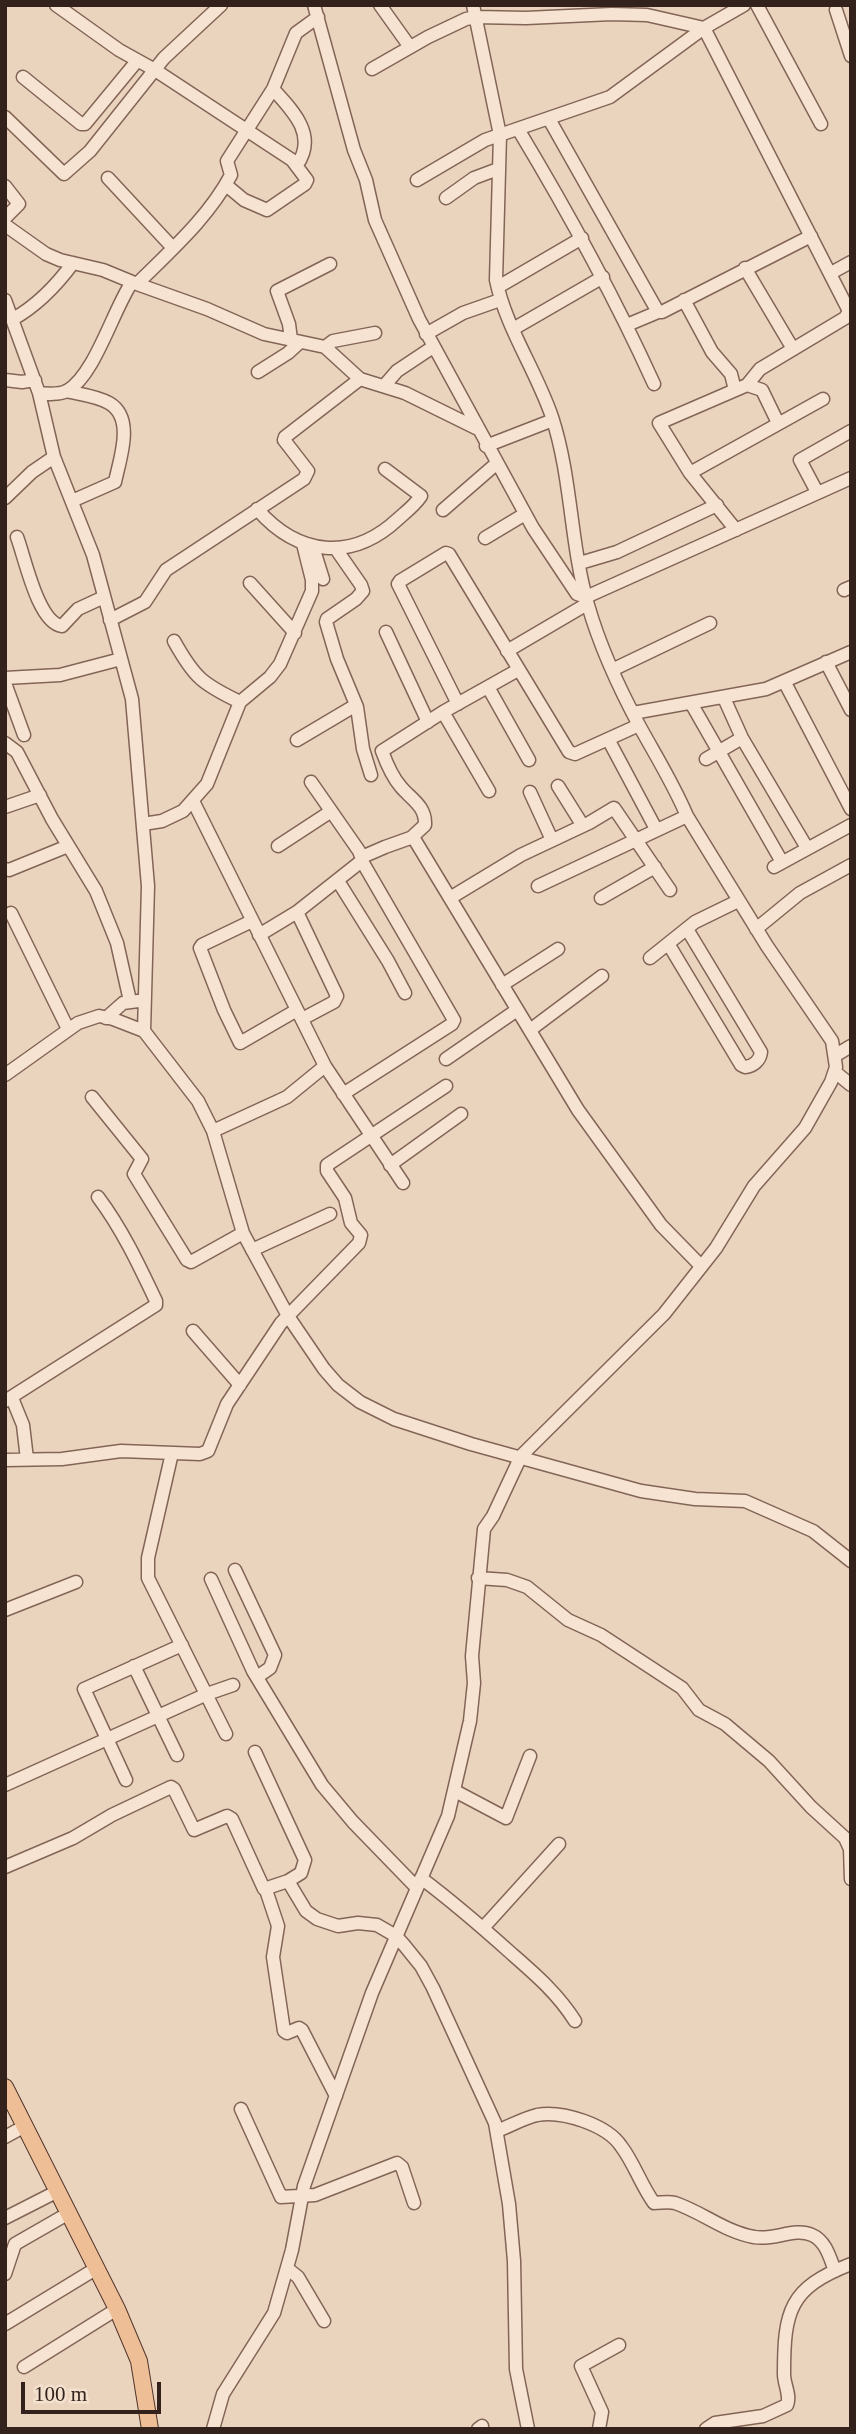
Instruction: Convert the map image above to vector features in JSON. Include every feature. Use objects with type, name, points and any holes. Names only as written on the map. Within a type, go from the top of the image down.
[{"type":"main road","points":[[5,2087],[117,2309],[139,2361],[151,2426]]},
{"type":"street","points":[[56,5],[297,165],[307,181],[267,210],[244,200],[226,185]]},
{"type":"street","points":[[5,117],[64,174],[90,151],[164,58],[221,5]]},
{"type":"street","points":[[380,5],[410,47]]},
{"type":"street","points":[[417,180],[478,144],[610,97],[704,27],[744,5]]},
{"type":"street","points":[[757,5],[821,124]]},
{"type":"street","points":[[836,10],[851,56]]},
{"type":"street","points":[[5,380],[22,382],[58,394],[73,386],[96,355],[114,314],[134,283],[205,216],[226,185],[232,173],[227,161],[272,89],[296,33],[316,11]]},
{"type":"street","points":[[316,11],[346,124],[366,180],[374,220],[426,334],[525,514],[576,593],[586,600]]},
{"type":"street","points":[[213,2429],[223,2394],[274,2313],[288,2269],[302,2195],[372,1993],[448,1816],[470,1721],[474,1683],[472,1656],[484,1529],[494,1516],[521,1456],[664,1314],[716,1248],[754,1186],[804,1128],[835,1072],[836,1055],[832,1041],[756,929],[687,816],[680,797],[636,719],[601,647],[586,600],[560,445],[553,419],[499,293],[500,135],[475,11]]},
{"type":"street","points":[[372,69],[475,11],[526,18],[647,15],[704,27]]},
{"type":"street","points":[[704,27],[850,313],[760,369],[741,388],[659,423],[690,473],[736,530]]},
{"type":"street","points":[[23,77],[85,124],[137,61]]},
{"type":"street","points":[[272,89],[295,113],[303,127],[305,148],[297,165]]},
{"type":"street","points":[[549,119],[658,312]]},
{"type":"street","points":[[518,129],[603,277],[654,384]]},
{"type":"street","points":[[446,198],[474,178],[498,169]]},
{"type":"street","points":[[108,178],[173,248]]},
{"type":"street","points":[[5,186],[19,204],[5,218]]},
{"type":"street","points":[[5,225],[46,254],[103,270],[207,309],[264,334],[325,347],[360,379],[405,393],[476,428]]},
{"type":"street","points":[[627,326],[662,312],[811,236]]},
{"type":"street","points":[[426,334],[499,293],[582,238]]},
{"type":"street","points":[[831,273],[851,262]]},
{"type":"street","points":[[13,318],[31,309],[73,263]]},
{"type":"street","points":[[296,341],[278,291],[330,264]]},
{"type":"street","points":[[745,268],[793,349]]},
{"type":"street","points":[[513,329],[603,277]]},
{"type":"street","points":[[5,300],[37,386],[54,457],[93,555],[132,699],[148,886],[144,1031]]},
{"type":"street","points":[[684,300],[712,352],[741,388],[761,390],[778,423]]},
{"type":"street","points":[[325,347],[333,341],[374,332]]},
{"type":"street","points":[[258,372],[282,357],[296,341]]},
{"type":"street","points":[[384,386],[397,371],[433,347]]},
{"type":"street","points":[[110,620],[142,604],[166,570],[304,479],[308,474],[284,440],[285,437],[360,379]]},
{"type":"street","points":[[65,391],[109,403],[116,408],[123,421],[124,436],[115,482],[72,501]]},
{"type":"street","points":[[690,473],[823,399]]},
{"type":"street","points":[[486,446],[553,419]]},
{"type":"street","points":[[817,492],[800,460],[851,432]]},
{"type":"street","points":[[5,498],[54,457]]},
{"type":"street","points":[[443,510],[496,464]]},
{"type":"street","points":[[257,509],[271,523],[308,545],[350,548],[368,542],[385,531],[419,500],[420,494],[385,469]]},
{"type":"street","points":[[507,651],[586,600],[851,478]]},
{"type":"street","points":[[580,564],[617,552],[717,505]]},
{"type":"street","points":[[485,538],[525,514]]},
{"type":"street","points":[[17,537],[41,607],[50,621],[62,626],[78,609],[104,597]]},
{"type":"street","points":[[308,545],[323,579]]},
{"type":"street","points":[[143,824],[173,817],[193,801],[212,774],[240,702],[270,677],[280,664],[305,612],[313,585],[308,545]]},
{"type":"street","points":[[336,549],[363,589],[356,599],[326,620],[337,659],[356,705],[371,775]]},
{"type":"street","points":[[458,704],[398,583],[447,554],[569,752],[575,754],[608,739],[636,719],[691,703],[766,689],[851,652]]},
{"type":"street","points":[[250,583],[295,633]]},
{"type":"street","points":[[612,670],[710,623]]},
{"type":"street","points":[[386,632],[428,722]]},
{"type":"street","points":[[174,641],[193,673],[214,690],[240,702]]},
{"type":"street","points":[[24,735],[5,681],[60,675],[121,659]]},
{"type":"street","points":[[826,662],[851,710]]},
{"type":"street","points":[[258,935],[297,912],[363,860],[412,837],[425,825],[424,813],[399,785],[381,752],[443,712],[519,670]]},
{"type":"street","points":[[784,681],[851,809]]},
{"type":"street","points":[[488,687],[528,760]]},
{"type":"street","points":[[724,698],[743,738],[807,848]]},
{"type":"street","points":[[691,703],[778,865],[851,825]]},
{"type":"street","points":[[297,740],[356,705]]},
{"type":"street","points":[[443,712],[489,791]]},
{"type":"street","points":[[706,759],[743,738]]},
{"type":"street","points":[[608,739],[656,829]]},
{"type":"street","points":[[5,743],[17,752],[68,846],[96,891],[126,978],[130,1000]]},
{"type":"street","points":[[310,782],[363,860],[454,1021],[343,1094]]},
{"type":"street","points":[[558,786],[583,826]]},
{"type":"street","points":[[530,792],[552,840]]},
{"type":"street","points":[[5,807],[40,795]]},
{"type":"street","points":[[193,801],[325,1066],[403,1183]]},
{"type":"street","points":[[450,898],[521,855],[614,808],[670,890]]},
{"type":"street","points":[[278,846],[330,812]]},
{"type":"street","points":[[538,886],[687,816]]},
{"type":"street","points":[[412,837],[578,1110],[652,1213],[702,1266]]},
{"type":"street","points":[[5,869],[68,846]]},
{"type":"street","points":[[756,929],[800,893],[851,865]]},
{"type":"street","points":[[601,898],[655,867]]},
{"type":"street","points":[[338,880],[405,993]]},
{"type":"street","points":[[650,958],[703,918],[738,901]]},
{"type":"street","points":[[252,921],[200,948],[240,1044],[299,1015],[334,1002],[337,996],[297,912]]},
{"type":"street","points":[[11,913],[68,1029]]},
{"type":"street","points":[[669,945],[741,1065],[753,1065],[760,1058],[761,1052],[687,929]]},
{"type":"street","points":[[502,985],[558,948]]},
{"type":"street","points":[[530,1030],[602,975]]},
{"type":"street","points":[[106,1018],[116,1007],[130,1000],[146,978]]},
{"type":"street","points":[[130,1000],[145,1002]]},
{"type":"street","points":[[446,1059],[517,1010]]},
{"type":"street","points":[[5,1074],[68,1029],[99,1016],[144,1031],[198,1101],[214,1131],[243,1233],[288,1316],[324,1369],[338,1385],[360,1402],[394,1419],[471,1444],[658,1494],[745,1501],[813,1531],[851,1561]]},
{"type":"street","points":[[836,1055],[851,1046]]},
{"type":"street","points":[[214,1131],[286,1097],[325,1066]]},
{"type":"street","points":[[835,1072],[851,1085]]},
{"type":"street","points":[[5,1460],[62,1459],[121,1451],[200,1454],[208,1451],[221,1416],[273,1334],[359,1243],[361,1235],[351,1223],[345,1198],[326,1167],[446,1086]]},
{"type":"street","points":[[92,1097],[142,1159],[134,1174],[187,1259],[191,1262],[243,1233]]},
{"type":"street","points":[[390,1166],[461,1114]]},
{"type":"street","points":[[27,1459],[23,1425],[8,1400],[156,1305],[132,1250],[98,1197]]},
{"type":"street","points":[[252,1250],[330,1214]]},
{"type":"street","points":[[193,1331],[240,1385]]},
{"type":"street","points":[[172,1453],[147,1570],[148,1578],[226,1734]]},
{"type":"street","points":[[235,1570],[275,1655],[270,1668],[257,1678]]},
{"type":"street","points":[[478,1578],[507,1580],[527,1587],[568,1620],[601,1635],[682,1688],[699,1710],[725,1724],[751,1744],[811,1807],[845,1838],[850,1849],[851,1879]]},
{"type":"street","points":[[211,1580],[257,1678],[287,1723],[322,1785],[352,1822],[419,1883],[483,1928],[552,1991],[575,2021]]},
{"type":"street","points":[[5,1610],[76,1582]]},
{"type":"street","points":[[126,1780],[84,1689],[183,1645]]},
{"type":"street","points":[[134,1666],[177,1755]]},
{"type":"street","points":[[5,1785],[207,1694],[233,1685]]},
{"type":"street","points":[[255,1752],[306,1860],[301,1873],[266,1890]]},
{"type":"street","points":[[455,1791],[506,1818],[530,1756]]},
{"type":"street","points":[[5,1867],[73,1838],[112,1815],[171,1787],[194,1830],[227,1816],[232,1819],[278,1921],[273,1957],[284,2031],[288,2033],[299,2028],[302,2030],[336,2096]]},
{"type":"street","points":[[483,1928],[559,1844]]},
{"type":"street","points":[[288,1881],[306,1911],[317,1919],[338,1926],[368,1923],[396,1936],[421,1966],[433,1988],[495,2123],[509,2204],[514,2262],[516,2369],[528,2429]]},
{"type":"street","points":[[241,2109],[280,2196],[286,2198],[314,2195],[397,2163],[402,2167],[414,2203]]},
{"type":"street","points":[[497,2131],[535,2115],[570,2116],[608,2133],[622,2146],[654,2203],[676,2204],[722,2227],[751,2237],[810,2234],[823,2244],[835,2270]]},
{"type":"street","points":[[5,2137],[25,2126]]},
{"type":"street","points":[[5,2218],[58,2191]]},
{"type":"street","points":[[5,2274],[15,2244],[69,2213]]},
{"type":"street","points":[[706,2429],[715,2423],[763,2416],[787,2405],[789,2399],[784,2375],[785,2339],[795,2301],[806,2288],[835,2270],[851,2264]]},
{"type":"street","points":[[5,2324],[97,2268]]},
{"type":"street","points":[[288,2269],[298,2277],[324,2321]]},
{"type":"street","points":[[24,2367],[117,2309]]},
{"type":"street","points":[[599,2429],[602,2412],[581,2366],[619,2345]]}]
